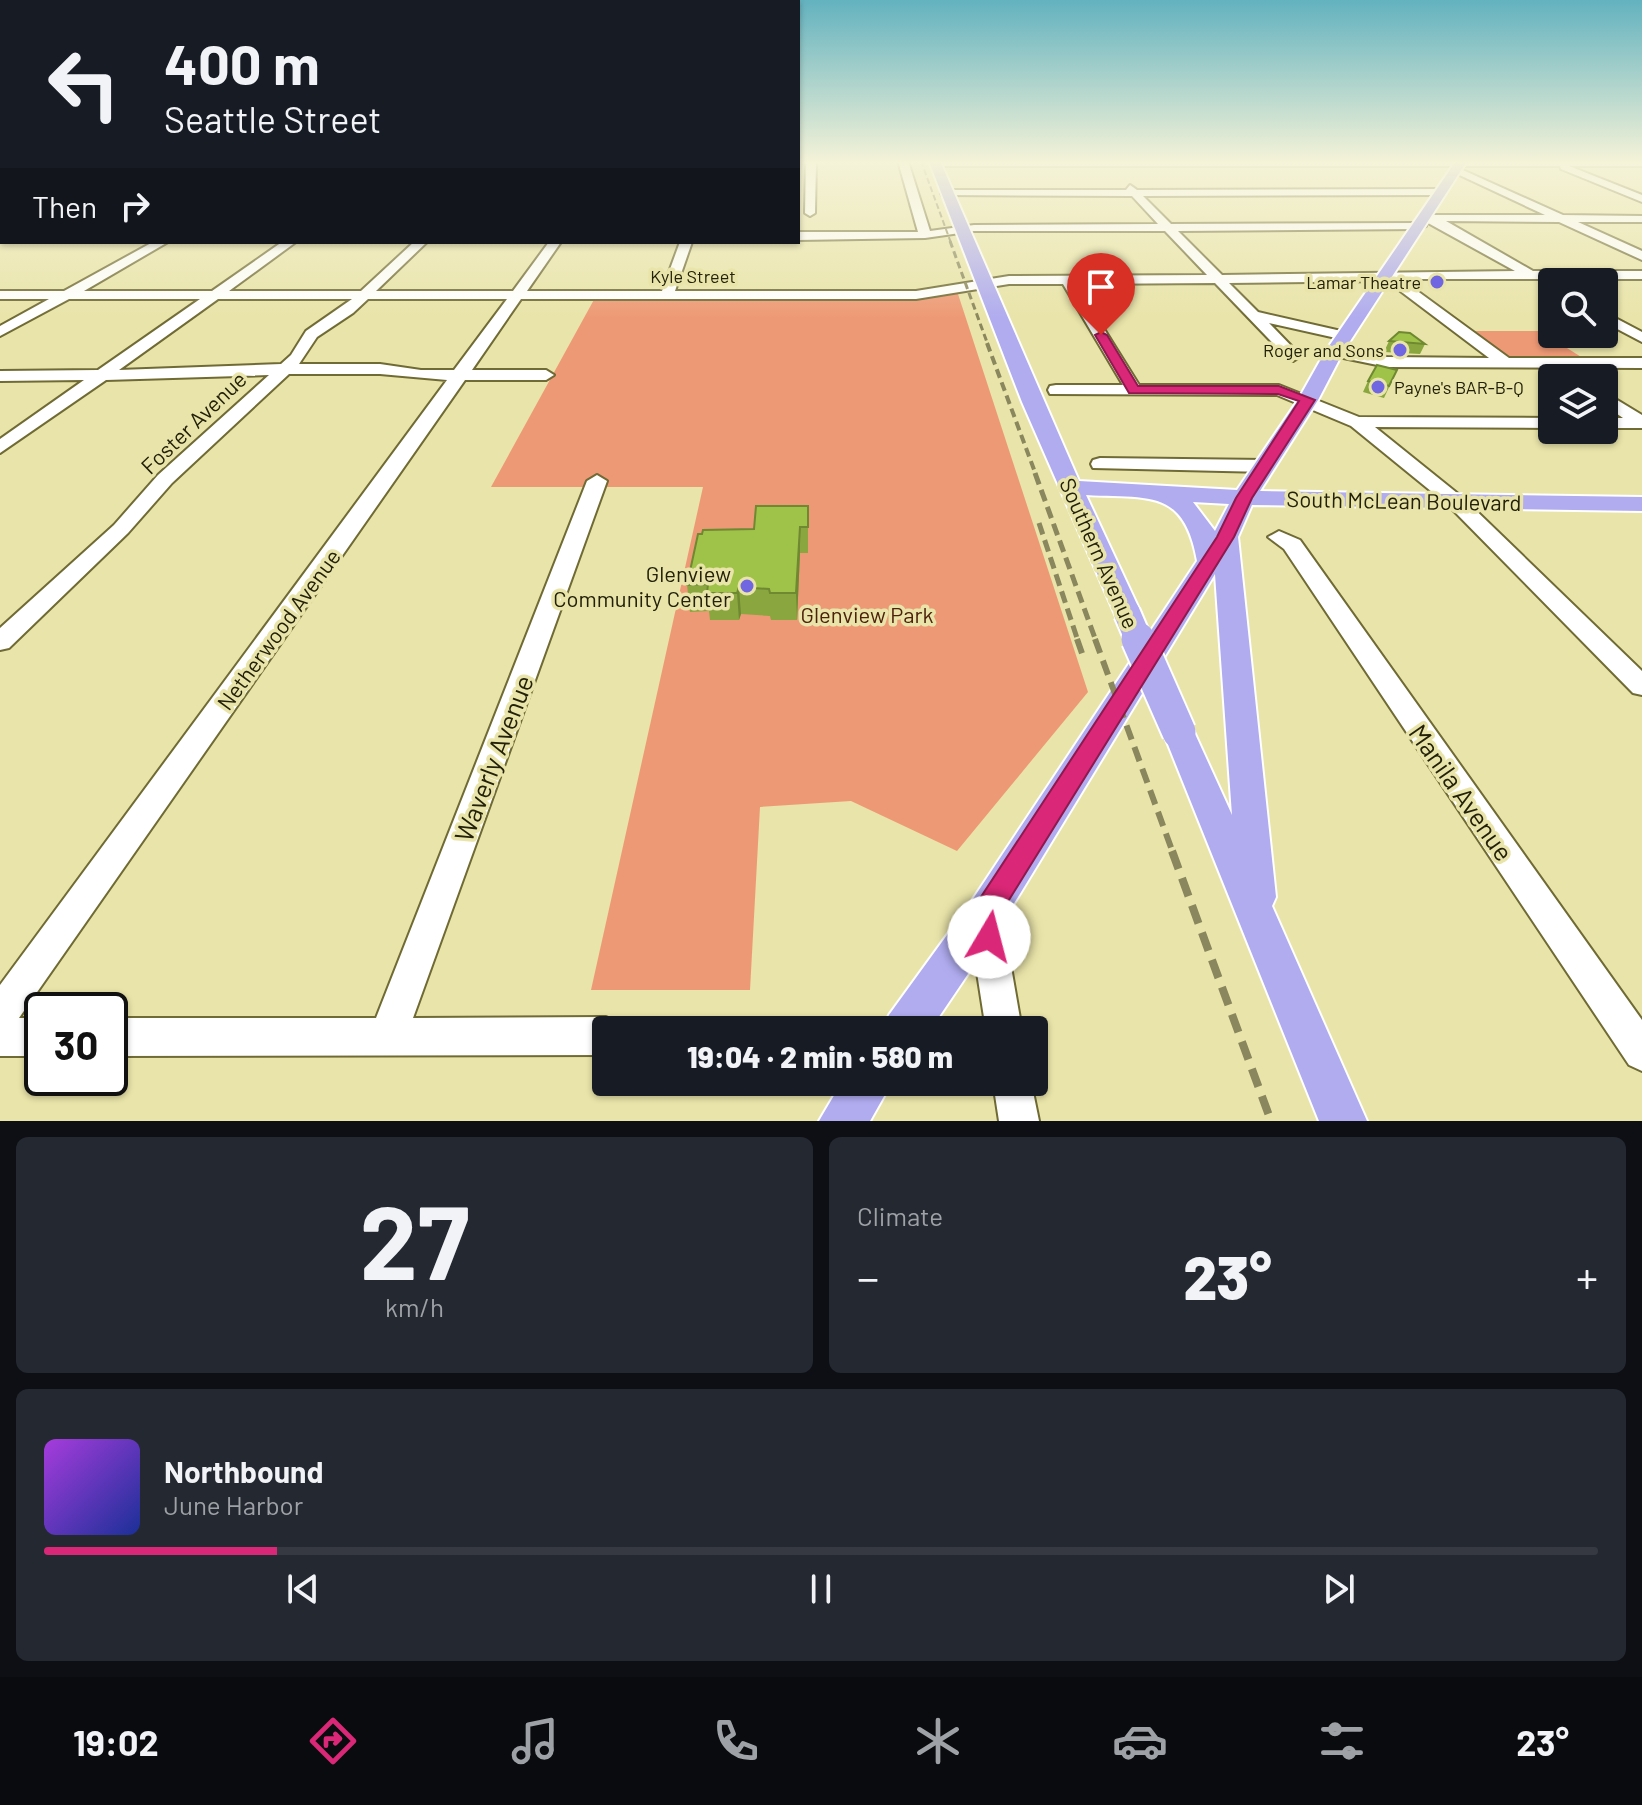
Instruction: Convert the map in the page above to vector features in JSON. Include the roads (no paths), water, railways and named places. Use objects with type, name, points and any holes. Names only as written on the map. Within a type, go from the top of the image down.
[{"type":"main road","name":"Southern Avenue","points":[[954,213],[1032,402],[1179,732],[1343,1121]]},
{"type":"main road","points":[[914,1016],[985,915],[1218,550],[1244,498],[1308,400],[1340,344],[1430,213]]},
{"type":"main road","name":"South McLean Boulevard","points":[[1071,487],[1244,498],[1642,504]]},
{"type":"main road","points":[[1089,528],[1098,507],[1114,497],[1138,491]]},
{"type":"main road","points":[[1169,494],[1194,513],[1218,550],[1259,921]]},
{"type":"main road","points":[[843,1121],[860,1096]]},
{"type":"street","points":[[919,213],[925,235]]},
{"type":"street","points":[[1155,213],[1293,356]]},
{"type":"street","points":[[1551,213],[1642,256]]},
{"type":"street","points":[[1336,218],[1349,226]]},
{"type":"street","points":[[800,236],[925,235],[961,230],[1642,219]]},
{"type":"street","points":[[1426,221],[1538,279]]},
{"type":"street","points":[[0,332],[158,244]]},
{"type":"street","points":[[0,447],[287,244]]},
{"type":"street","name":"Foster Avenue","points":[[0,642],[121,529],[165,479],[297,358],[311,334],[343,314],[419,244]]},
{"type":"street","name":"Netherwood Avenue","points":[[0,1015],[554,244]]},
{"type":"street","points":[[668,293],[685,244]]},
{"type":"street","name":"Kyle Street","points":[[0,295],[916,295],[983,283],[1642,275]]},
{"type":"street","points":[[1386,277],[1505,362]]},
{"type":"street","points":[[1068,281],[1134,390]]},
{"type":"street","points":[[1253,314],[1387,362],[1642,363]]},
{"type":"street","points":[[1618,324],[1642,338]]},
{"type":"street","points":[[0,376],[194,374],[212,380],[278,375],[375,381],[421,375],[546,375]]},
{"type":"street","points":[[1056,390],[1279,390],[1357,422],[1455,501],[1642,686]]},
{"type":"street","points":[[1618,407],[1642,423]]},
{"type":"street","points":[[1357,422],[1538,423]]},
{"type":"street","points":[[1618,423],[1642,423]]},
{"type":"street","name":"South McLean Boulevard","points":[[1100,464],[1266,466]]},
{"type":"street","name":"Waverly Avenue","points":[[388,1035],[597,481]]},
{"type":"street","name":"Manila Avenue","points":[[1279,537],[1292,545],[1642,1052]]},
{"type":"street","points":[[985,915],[1002,1016]]},
{"type":"street","points":[[128,1037],[592,1036]]},
{"type":"street","points":[[0,1037],[24,1037]]},
{"type":"street","points":[[1015,1096],[1019,1121]]},
{"type":"railway","points":[[940,213],[951,243]]},
{"type":"railway","points":[[950,241],[988,345]]},
{"type":"railway","points":[[987,343],[1036,475]]},
{"type":"railway","points":[[1035,473],[1096,641]]},
{"type":"railway","points":[[1039,523],[1078,641]]},
{"type":"railway","points":[[1077,639],[1083,656]]},
{"type":"railway","points":[[1095,639],[1173,853]]},
{"type":"railway","points":[[1172,851],[1271,1121]]},
{"type":"place","name":"Lamar Theatre","points":[[1437,282]]},
{"type":"place","name":"Roger and Sons","points":[[1400,350]]},
{"type":"place","name":"Payne's BAR-B-Q","points":[[1378,387]]},
{"type":"place","name":"Glenview Community Center","points":[[747,586]]},
{"type":"park label","name":"Glenview Park","points":[[867,614]]}]
